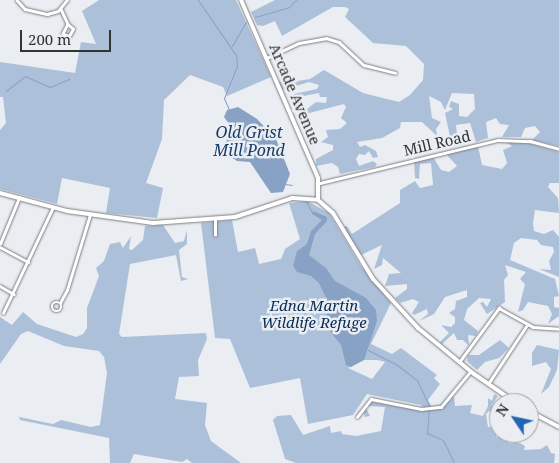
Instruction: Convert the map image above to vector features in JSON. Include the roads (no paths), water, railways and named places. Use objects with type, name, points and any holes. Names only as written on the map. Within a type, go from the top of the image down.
[{"type":"main road","name":"Arcade Avenue","points":[[241,0],[320,182],[318,200]]},
{"type":"main road","points":[[0,193],[90,215],[153,223],[235,217],[292,198],[318,200],[333,213],[373,279],[418,328],[470,372],[501,393]]},
{"type":"main road","points":[[539,416],[559,426]]},
{"type":"street","points":[[17,0],[22,8],[32,12],[47,14],[61,9],[68,0]]},
{"type":"street","points":[[61,9],[68,26],[74,31],[67,36],[63,32],[68,26]]},
{"type":"street","points":[[267,58],[299,43],[326,38],[339,42],[364,65],[396,72]]},
{"type":"street","name":"Mill Road","points":[[320,182],[498,140],[530,141],[559,149]]},
{"type":"street","points":[[19,198],[0,245],[28,262]]},
{"type":"street","points":[[3,313],[14,294],[53,207]]},
{"type":"street","points":[[60,303],[67,290],[90,215]]},
{"type":"street","points":[[215,219],[215,235]]},
{"type":"street","points":[[0,286],[14,294]]},
{"type":"street","points":[[459,363],[501,308],[528,325],[559,329]]},
{"type":"street","points":[[488,384],[528,325]]},
{"type":"street","points":[[357,417],[365,402],[371,399],[429,409],[447,402],[470,372]]},
{"type":"water","name":"Old Grist Mill Pond","points":[[238,107],[257,119],[276,139],[290,174],[283,192],[271,193],[250,162],[237,161],[222,151],[232,128],[224,117],[227,110]]},
{"type":"water","points":[[313,211],[327,217],[327,221],[315,234],[309,255],[326,268],[335,281],[366,298],[376,310],[377,321],[364,360],[351,367],[346,365],[341,345],[325,325],[328,302],[319,283],[311,276],[297,272],[293,266],[297,251],[307,244],[311,231],[322,220],[312,214]]},
{"type":"waterway","points":[[198,0],[236,55],[237,66],[224,98],[229,110]]},
{"type":"waterway","points":[[255,17],[289,7],[296,0]]},
{"type":"waterway","points":[[232,46],[246,22]]},
{"type":"waterway","points":[[6,91],[25,76],[50,87],[69,79]]},
{"type":"waterway","points":[[285,184],[292,185]]},
{"type":"waterway","points":[[306,201],[312,213]]},
{"type":"waterway","points":[[368,350],[397,365],[417,380],[429,406],[427,433],[443,440],[454,463]]},
{"type":"park label","name":"Edna Martin Wildlife Refuge","points":[[314,314]]}]
